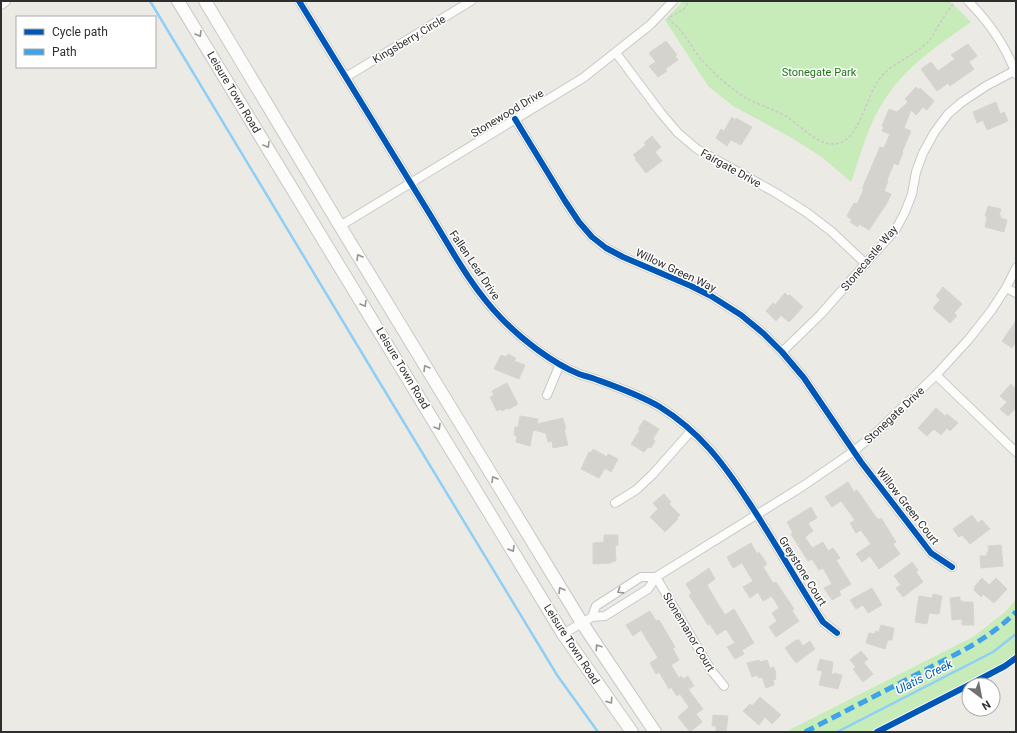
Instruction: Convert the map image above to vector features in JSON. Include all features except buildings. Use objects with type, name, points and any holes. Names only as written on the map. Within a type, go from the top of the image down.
[{"type":"main road","name":"Leisure Town Road","points":[[178,1],[563,634],[632,732]]},
{"type":"main road","name":"Leisure Town Road","points":[[205,1],[582,623],[655,732]]},
{"type":"street","points":[[1,4],[5,1]]},
{"type":"street","name":"Fallen Leaf Drive","points":[[299,1],[410,183],[475,287],[487,302],[514,331],[560,364],[579,374],[611,385],[660,407],[691,431],[718,458],[731,475],[756,514]]},
{"type":"street","name":"Kingsberry Circle","points":[[346,77],[471,1]]},
{"type":"street","name":"Stonewood Drive","points":[[340,226],[584,78],[650,25],[673,1]]},
{"type":"street","points":[[968,1],[990,28],[1005,51],[1016,72]]},
{"type":"street","name":"Fairgate Drive","points":[[616,53],[678,133],[697,149],[806,212],[831,231],[866,264]]},
{"type":"street","name":"Stonecastle Way","points":[[782,352],[821,314],[896,229],[912,194],[916,172],[923,153],[934,133],[948,114],[962,102],[986,86],[1016,72]]},
{"type":"street","name":"Willow Green Way","points":[[515,119],[565,201],[579,222],[592,237],[606,248],[691,286],[711,296],[741,315],[764,334],[782,352],[804,378],[854,451]]},
{"type":"street","name":"Stonegate Drive","points":[[563,634],[592,617],[605,616],[642,593],[648,589],[656,577],[803,486],[854,451],[896,416],[969,339],[991,311],[1006,288],[1016,268]]},
{"type":"street","points":[[1006,288],[1016,293]]},
{"type":"street","points":[[547,395],[560,364]]},
{"type":"street","points":[[936,375],[1016,452]]},
{"type":"street","points":[[616,503],[636,490],[653,474],[691,431]]},
{"type":"street","name":"Willow Green Court","points":[[854,451],[931,553],[952,567]]},
{"type":"street","name":"Greystone Court","points":[[756,514],[823,622],[837,634]]},
{"type":"street","name":"Stonegate Drive","points":[[592,617],[596,606],[641,578],[656,577]]},
{"type":"street","name":"Stonemanor Court","points":[[656,577],[711,670],[724,686]]},
{"type":"path","points":[[689,1],[688,4],[679,12],[667,18],[681,31],[701,59],[729,86],[750,101],[772,109],[786,117],[822,143],[837,144],[846,141],[852,133],[860,120],[880,78],[929,41],[945,14],[953,4]]},
{"type":"green space","name":"Stonegate Park","points":[[683,1],[950,1],[971,22],[924,56],[893,87],[879,109],[865,139],[851,182],[823,158],[792,138],[733,106],[708,86],[665,20]]},
{"type":"green space","points":[[1016,600],[1016,654],[1010,660],[977,677],[961,677],[961,685],[869,732],[785,732],[973,637],[1005,612]]},
{"type":"waterway","points":[[150,1],[557,675],[598,732]]},
{"type":"waterway","name":"Ulatis Creek","points":[[837,732],[993,652],[1016,634]]},
{"type":"marked path","points":[[805,732],[964,650],[991,633],[1016,612]]},
{"type":"cycle path","points":[[299,1],[460,265],[479,293],[490,306],[518,334],[537,350],[558,364],[579,374],[620,388],[660,407],[699,438],[720,461],[739,487],[823,622],[837,633]]},
{"type":"cycle path","points":[[515,119],[565,201],[579,222],[592,237],[606,248],[623,257],[711,296],[741,315],[764,334],[782,352],[804,378],[861,462],[931,553],[952,567]]},
{"type":"cycle path","points":[[984,677],[1005,666],[1016,658]]},
{"type":"cycle path","points":[[877,732],[961,689]]}]
